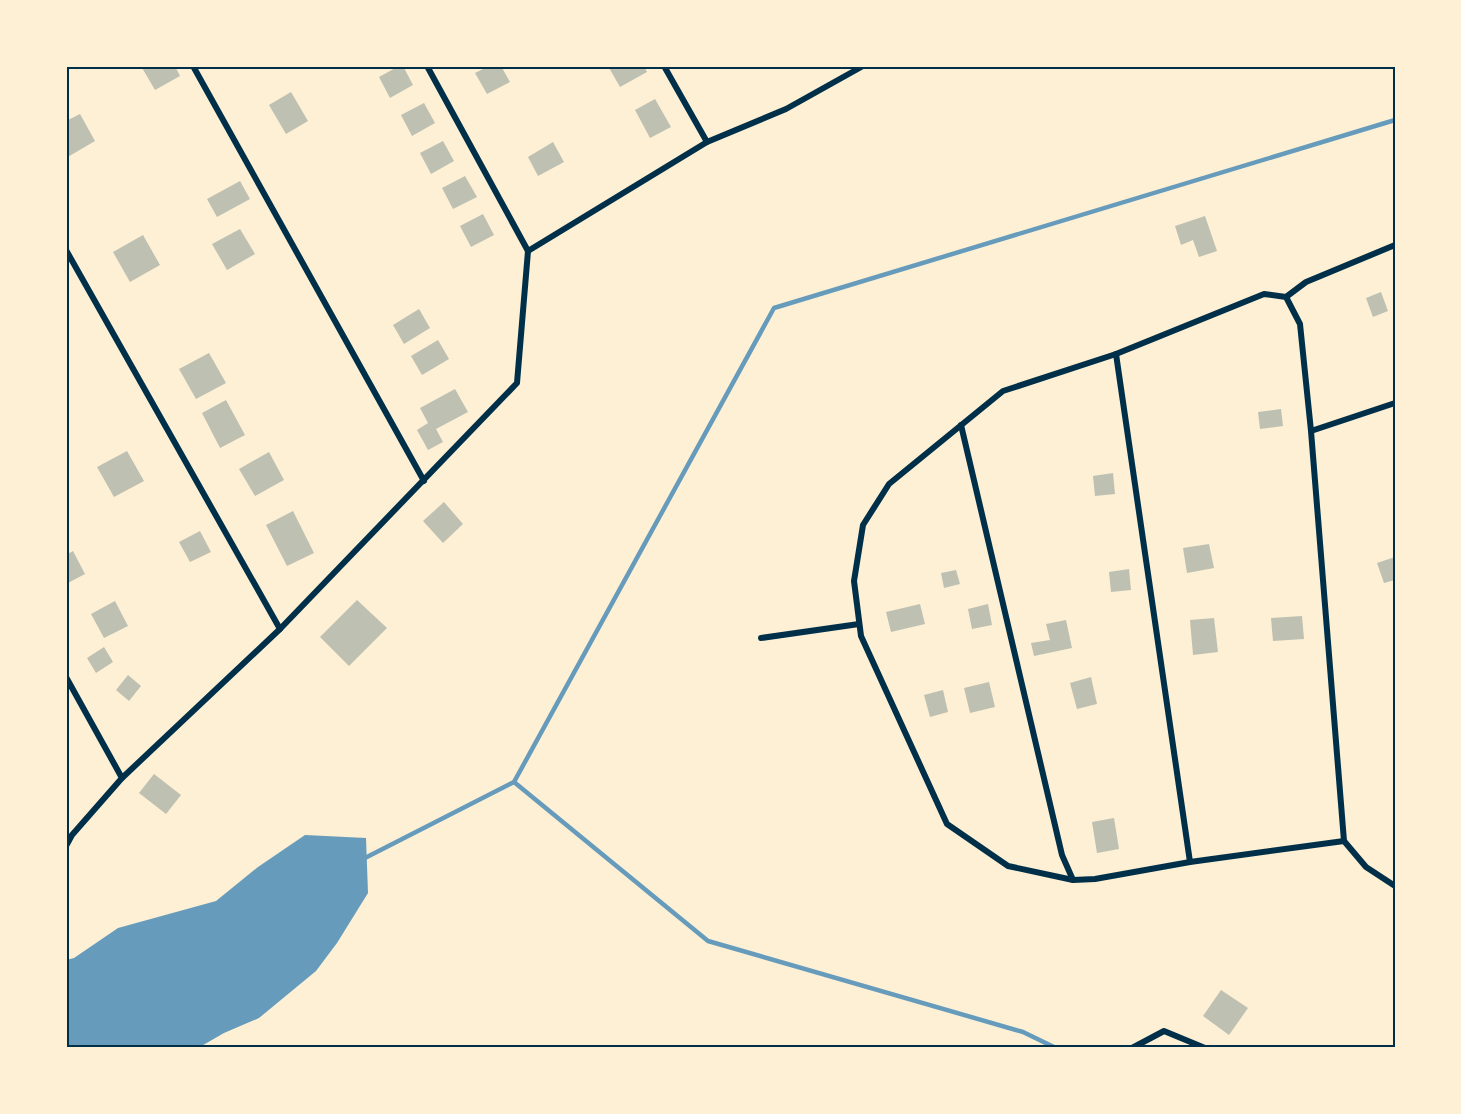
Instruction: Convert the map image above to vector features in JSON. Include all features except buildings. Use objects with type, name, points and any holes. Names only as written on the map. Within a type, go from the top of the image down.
[{"type":"street","points":[[193,66],[424,481]]},
{"type":"street","points":[[66,846],[72,835],[122,778],[280,629],[517,383],[528,251],[427,66]]},
{"type":"street","points":[[663,66],[707,142]]},
{"type":"street","points":[[528,251],[707,142],[786,109],[863,66]]},
{"type":"street","points":[[1344,841],[1190,862],[1095,879],[1073,880],[1008,866],[947,824],[861,636],[854,581],[863,525],[889,484],[1003,391],[1116,354],[1264,294],[1286,297],[1306,282],[1395,245]]},
{"type":"street","points":[[66,250],[280,629]]},
{"type":"street","points":[[1286,297],[1300,324],[1311,431],[1344,841],[1366,867],[1395,886]]},
{"type":"street","points":[[1116,354],[1190,862]]},
{"type":"street","points":[[1311,431],[1395,403]]},
{"type":"street","points":[[961,425],[1062,855],[1073,880]]},
{"type":"street","points":[[761,638],[860,624]]},
{"type":"street","points":[[66,677],[122,778]]},
{"type":"street","points":[[1132,1048],[1164,1031],[1205,1048]]},
{"type":"water","points":[[305,835],[366,838],[368,893],[337,943],[316,971],[259,1018],[224,1033],[198,1048],[66,1048],[66,960],[74,958],[118,928],[216,901],[258,867]]},
{"type":"waterway","points":[[363,859],[514,782],[774,308],[1395,120]]},
{"type":"waterway","points":[[514,782],[708,941],[1023,1032],[1056,1048]]}]
